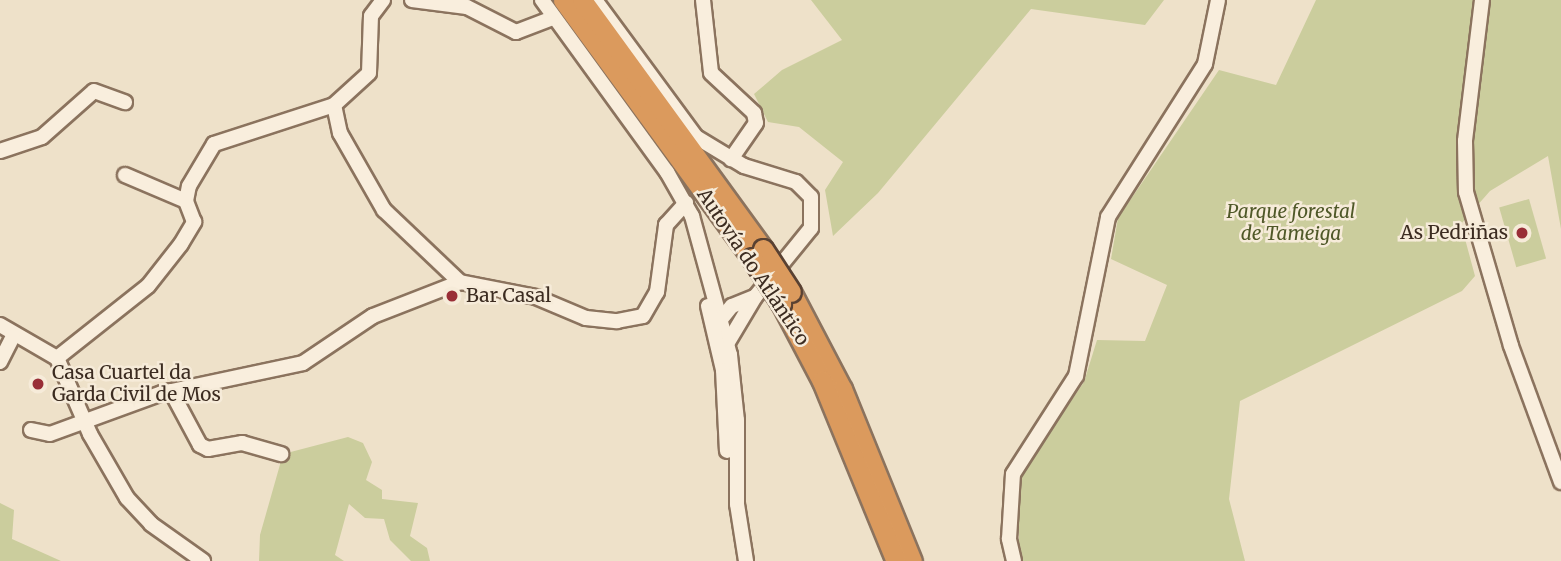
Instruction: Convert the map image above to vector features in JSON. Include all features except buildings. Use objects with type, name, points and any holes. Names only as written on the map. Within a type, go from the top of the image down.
[{"type":"highway","name":"Autovía do Atlántico","points":[[563,0],[757,253]]},
{"type":"highway","name":"Autovía do Atlántico","points":[[585,0],[613,33],[786,298],[842,389],[912,561]]},
{"type":"highway","points":[[639,76],[667,100]]},
{"type":"highway","name":"Autovía do Atlántico","points":[[786,298],[896,561]]},
{"type":"street","points":[[57,358],[148,286],[194,222],[186,201],[201,158],[214,144],[334,105],[369,73],[370,16],[383,0]]},
{"type":"street","points":[[412,0],[467,7],[516,32],[553,18]]},
{"type":"street","points":[[541,0],[655,156],[683,206],[714,294],[727,344],[746,561]]},
{"type":"street","points":[[596,0],[613,33],[707,145],[733,153],[796,182],[815,207],[805,238],[749,299],[720,319]]},
{"type":"street","points":[[703,0],[711,73],[754,113],[754,132],[733,153]]},
{"type":"street","points":[[1014,561],[1009,539],[1013,474],[1076,376],[1108,217],[1205,64],[1218,0]]},
{"type":"street","points":[[1482,0],[1465,141],[1466,192],[1511,346],[1561,482]]},
{"type":"street","points":[[0,151],[42,137],[94,91],[125,102]]},
{"type":"street","points":[[334,105],[340,133],[384,210],[460,282],[536,297],[586,318],[617,321],[643,316],[657,292],[666,225],[683,206]]},
{"type":"street","points":[[125,174],[186,201]]},
{"type":"street","points":[[683,206],[723,370],[727,475],[737,561]]},
{"type":"street","points":[[691,238],[720,319],[732,422],[727,475]]},
{"type":"street","points":[[32,430],[50,434],[83,419],[171,391],[303,363],[373,316],[460,282]]},
{"type":"street","points":[[714,294],[724,302],[749,299]]},
{"type":"street","points":[[727,344],[749,299]]},
{"type":"street","points":[[720,319],[739,320]]},
{"type":"street","points":[[0,325],[13,337],[38,344],[57,358],[83,419],[139,512],[203,561]]},
{"type":"street","points":[[0,362],[13,337]]},
{"type":"street","points":[[171,391],[200,444],[208,449],[242,443],[281,454]]},
{"type":"green space","points":[[811,0],[1164,0],[1145,25],[1031,9],[878,193],[833,236],[825,190],[843,162],[799,127],[768,122],[754,94],[782,70],[842,40]]},
{"type":"green space","name":"Parque forestal de Tameiga","points":[[1316,0],[1561,0],[1561,229],[1548,156],[1490,191],[1461,224],[1475,276],[1462,291],[1240,401],[1229,499],[1245,561],[1019,561],[1019,477],[1084,382],[1097,340],[1145,341],[1167,285],[1111,259],[1118,218],[1219,70],[1276,85]]},
{"type":"green space","name":"As Pedriñas","points":[[1529,199],[1546,259],[1516,267],[1499,208]]},
{"type":"green space","points":[[348,437],[363,443],[372,462],[366,480],[382,490],[382,499],[418,503],[410,536],[427,548],[430,561],[411,561],[390,540],[384,519],[365,518],[349,504],[335,555],[344,561],[259,561],[260,535],[283,454]]},
{"type":"green space","points":[[0,503],[14,510],[12,539],[61,561],[0,561]]},
{"type":"place","name":"As Pedriñas","points":[[1522,233]]},
{"type":"place","name":"Bar Casal","points":[[452,296]]},
{"type":"place","name":"Casa Cuartel da Garda Civil de Mos","points":[[38,384]]}]
